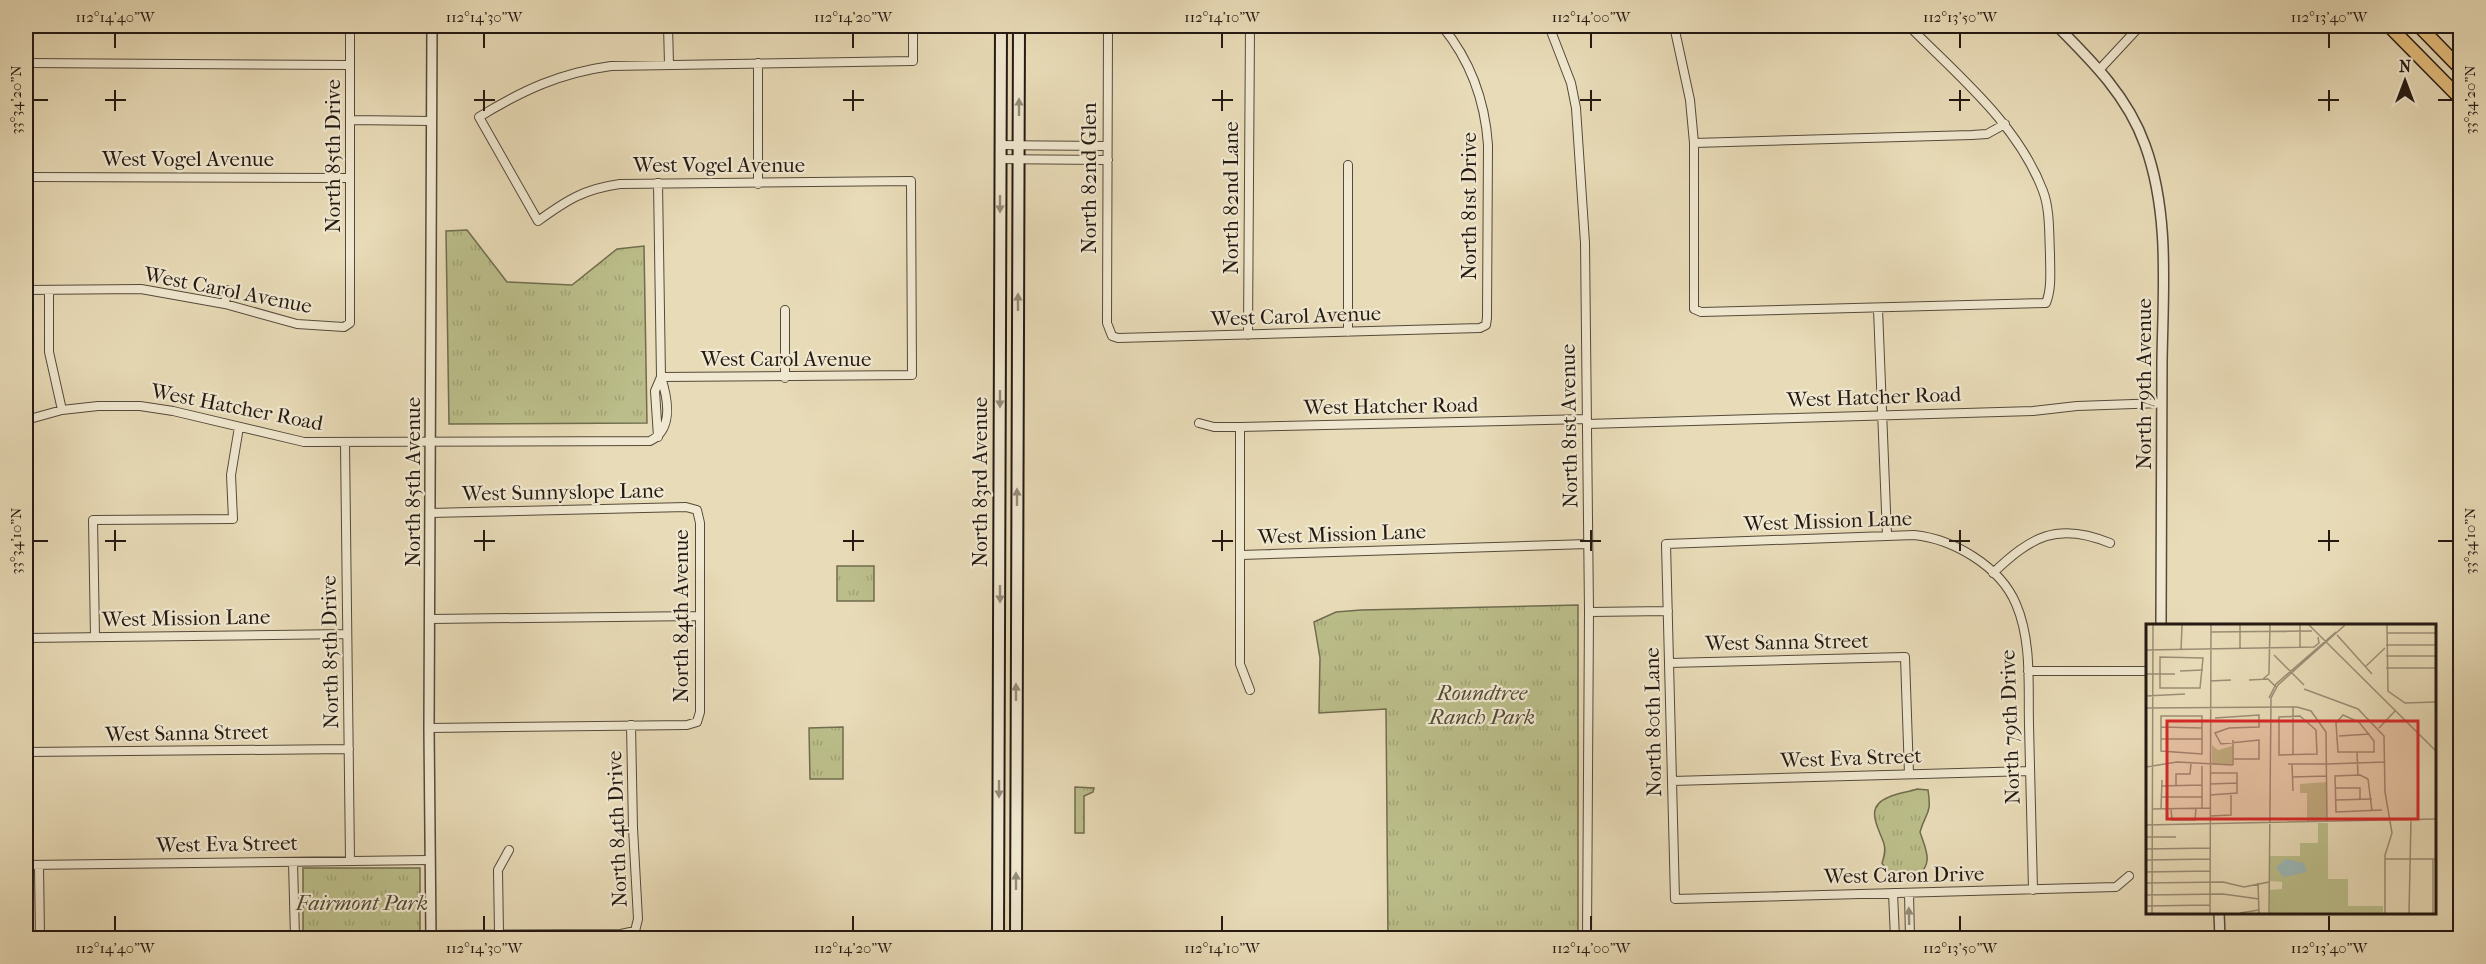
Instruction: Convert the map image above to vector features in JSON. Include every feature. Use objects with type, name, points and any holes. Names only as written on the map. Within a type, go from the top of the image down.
[{"type":"highway","points":[[2389,26],[2460,98]]},
{"type":"highway","points":[[2419,26],[2460,68]]},
{"type":"main road","name":"North 83rd Avenue","points":[[998,939],[1001,26]]},
{"type":"main road","name":"North 83rd Avenue","points":[[1016,939],[1019,26]]},
{"type":"main road","points":[[999,750],[1016,750]]},
{"type":"main road","points":[[999,763],[1016,763]]},
{"type":"street","name":"North 85th Drive","points":[[350,26],[350,323]]},
{"type":"street","name":"North 85th Avenue","points":[[431,937],[429,728],[432,26]]},
{"type":"street","points":[[668,26],[669,64],[913,61],[913,26]]},
{"type":"street","name":"North 82nd Glen","points":[[1108,26],[1106,281],[1109,330]]},
{"type":"street","name":"North 82nd Lane","points":[[1248,335],[1250,26]]},
{"type":"street","name":"North 81st Drive","points":[[1442,26],[1468,66],[1486,116],[1488,145],[1486,325]]},
{"type":"street","name":"North 81st Avenue","points":[[1549,26],[1571,83],[1578,133],[1585,243],[1589,612],[1587,939]]},
{"type":"street","points":[[1674,26],[1690,100],[1694,143],[1694,309],[1701,312],[1878,309],[2046,303],[2050,293],[2049,231],[2044,193],[2030,160],[2005,124],[1909,26]]},
{"type":"street","name":"North 79th Avenue","points":[[2057,26],[2100,69],[2127,107],[2145,146],[2154,173],[2162,220],[2161,624]]},
{"type":"street","points":[[2100,69],[2140,26]]},
{"type":"street","points":[[26,63],[350,65]]},
{"type":"street","points":[[758,63],[758,184]]},
{"type":"street","name":"West Vogel Avenue","points":[[669,64],[611,66],[581,70],[540,83],[479,117],[538,221],[570,197],[587,190],[620,184],[911,182],[912,375]]},
{"type":"street","points":[[350,120],[432,121]]},
{"type":"street","points":[[1694,143],[1972,135],[1987,134],[2005,124]]},
{"type":"street","points":[[1001,146],[1107,146]]},
{"type":"street","points":[[1000,159],[1108,160]]},
{"type":"street","points":[[1348,165],[1348,332]]},
{"type":"street","name":"West Vogel Avenue","points":[[26,177],[350,178]]},
{"type":"street","points":[[658,183],[660,377]]},
{"type":"street","name":"West Carol Avenue","points":[[26,290],[141,289],[225,304],[297,324],[344,327],[350,323]]},
{"type":"street","points":[[49,290],[49,352],[62,410]]},
{"type":"street","points":[[225,304],[228,290]]},
{"type":"street","points":[[1878,309],[1887,536]]},
{"type":"street","points":[[785,310],[785,378]]},
{"type":"street","name":"West Carol Avenue","points":[[1109,330],[1112,336],[1118,338],[1480,328],[1486,325]]},
{"type":"street","name":"West Carol Avenue","points":[[660,377],[785,378],[912,375]]},
{"type":"street","name":"West Hatcher Road","points":[[26,420],[62,410],[98,406],[140,406],[304,442],[650,441],[658,437],[667,421],[667,394],[660,377]]},
{"type":"street","name":"West Hatcher Road","points":[[1199,423],[1214,427],[1240,427],[1586,422],[2033,411],[2077,406],[2162,403]]},
{"type":"street","points":[[94,637],[93,520],[232,519],[231,475],[239,427]]},
{"type":"street","points":[[1240,427],[1240,664],[1250,690]]},
{"type":"street","name":"North 85th Drive","points":[[345,443],[350,861]]},
{"type":"street","name":"West Sunnyslope Lane","points":[[430,513],[686,507],[697,510]]},
{"type":"street","name":"North 84th Avenue","points":[[631,725],[687,725],[697,722],[700,712],[700,523],[697,510]]},
{"type":"street","points":[[1993,573],[2016,551],[2041,536],[2070,534],[2095,537],[2110,543]]},
{"type":"street","name":"West Mission Lane","points":[[1666,544],[1914,535],[1938,540],[1969,554],[1993,573]]},
{"type":"street","name":"West Mission Lane","points":[[1241,555],[1588,544]]},
{"type":"street","name":"North 80th Lane","points":[[1666,544],[1675,899]]},
{"type":"street","name":"North 79th Drive","points":[[1993,573],[2015,601],[2026,643],[2033,890]]},
{"type":"street","points":[[1589,612],[1668,611]]},
{"type":"street","points":[[431,618],[699,616]]},
{"type":"street","name":"West Mission Lane","points":[[26,638],[347,634]]},
{"type":"street","name":"West Sanna Street","points":[[1669,663],[1905,657],[1909,774]]},
{"type":"street","points":[[2028,672],[2146,671]]},
{"type":"street","points":[[429,728],[631,725]]},
{"type":"street","name":"North 84th Drive","points":[[499,934],[621,934],[635,931],[638,919],[631,725]]},
{"type":"street","name":"West Sanna Street","points":[[26,752],[349,749]]},
{"type":"street","name":"West Eva Street","points":[[1672,781],[2030,771]]},
{"type":"street","points":[[431,937],[499,934],[498,870],[509,850]]},
{"type":"street","name":"West Eva Street","points":[[26,865],[430,860]]},
{"type":"street","points":[[293,862],[295,939]]},
{"type":"street","points":[[39,865],[40,939]]},
{"type":"street","name":"West Caron Drive","points":[[1675,899],[2116,887],[2129,876]]},
{"type":"street","points":[[1893,893],[1894,939]]},
{"type":"street","points":[[1909,893],[1910,939]]},
{"type":"street","points":[[2219,913],[2220,939]]},
{"type":"green space","points":[[467,230],[507,282],[572,285],[617,249],[644,246],[647,423],[449,424],[446,231]]},
{"type":"green space","points":[[837,566],[874,566],[874,601],[837,601]]},
{"type":"green space","name":"Roundtree Ranch Park","points":[[1578,605],[1578,938],[1388,938],[1386,709],[1319,713],[1320,658],[1314,622],[1336,612],[1361,610]]},
{"type":"green space","points":[[843,727],[843,779],[810,779],[809,728]]},
{"type":"green space","points":[[1075,787],[1094,788],[1093,792],[1084,796],[1084,833],[1075,833]]},
{"type":"green space","points":[[1917,789],[1928,790],[1929,809],[1920,832],[1927,861],[1917,877],[1898,876],[1888,873],[1882,863],[1885,847],[1875,812],[1881,801]]},
{"type":"green space","name":"Fairmont Park","points":[[303,868],[420,868],[420,938],[303,938]]},
{"type":"waterway","points":[[1473,933],[1473,938]]},
{"type":"railway","points":[[2456,26],[2460,30]]}]
